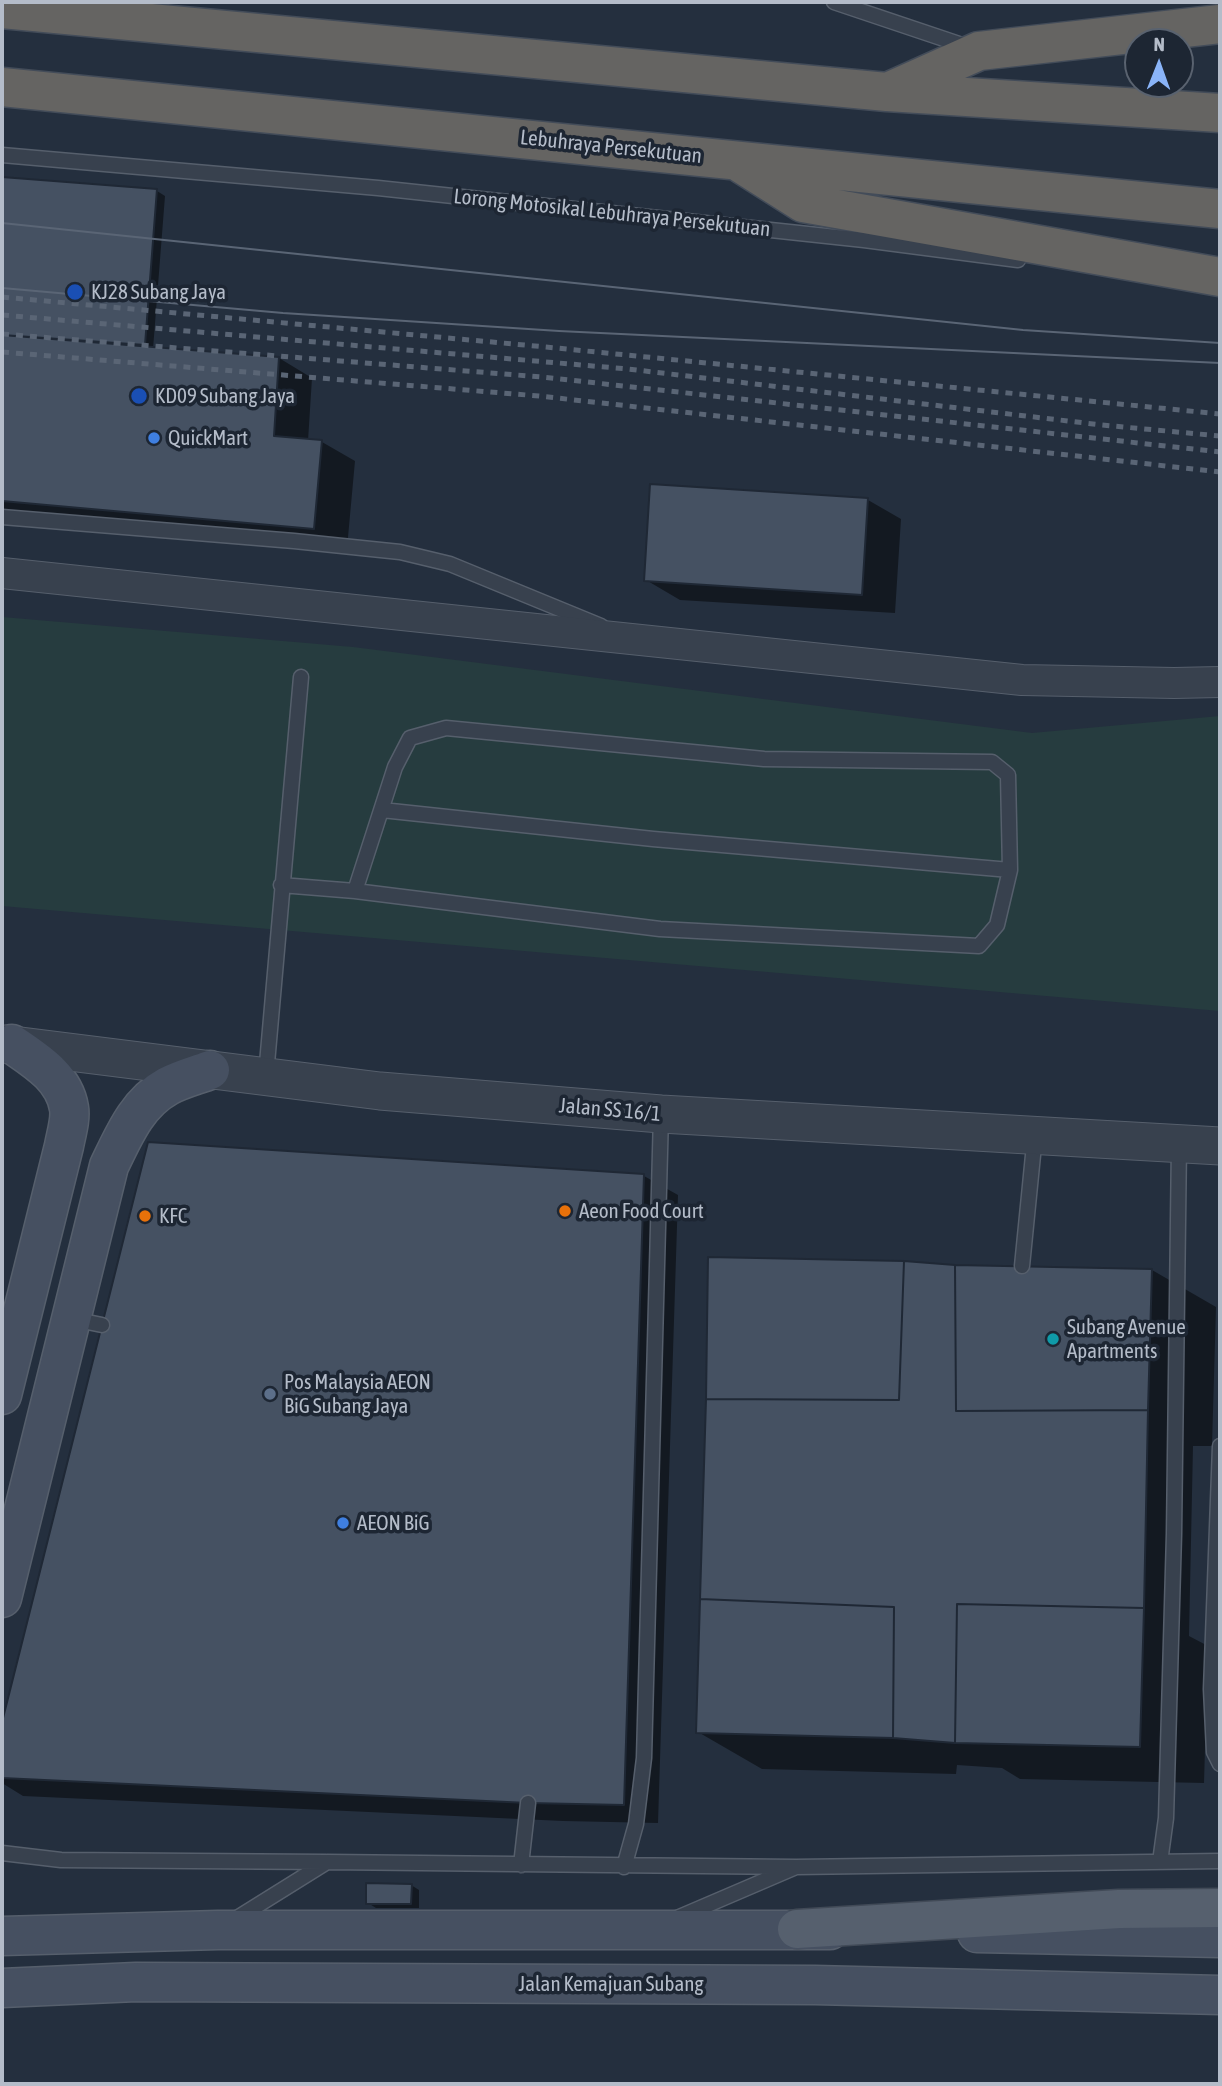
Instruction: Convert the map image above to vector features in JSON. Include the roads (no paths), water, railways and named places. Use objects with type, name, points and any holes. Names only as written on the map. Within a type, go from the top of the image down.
[{"type":"highway","points":[[2,9],[887,92],[1220,113]]},
{"type":"highway","points":[[887,92],[979,51],[1220,24]]},
{"type":"highway","name":"Lebuhraya Persekutuan","points":[[2,87],[1220,209]]},
{"type":"highway","points":[[734,159],[803,203],[1220,277]]},
{"type":"main road","points":[[2,1395],[64,1146],[69,1109],[62,1087],[44,1066],[7,1044]]},
{"type":"main road","points":[[2,1598],[87,1322],[109,1166],[127,1128],[143,1105],[168,1086],[210,1070]]},
{"type":"main road","points":[[797,1929],[1119,1909],[1220,1908]]},
{"type":"main road","points":[[2,1914],[72,1934]]},
{"type":"main road","points":[[2,1936],[218,1930],[797,1929],[1220,1938]]},
{"type":"main road","name":"Jalan Kemajuan Subang","points":[[2,1988],[136,1982],[788,1984],[1220,1995]]},
{"type":"street","points":[[2,573],[1022,680],[1174,683],[1220,681]]},
{"type":"street","name":"Jalan SS 16/1","points":[[7,1044],[380,1091],[661,1114],[1220,1146]]},
{"type":"lane","points":[[834,2],[979,51]]},
{"type":"lane","name":"Lorong Motosikal Lebuhraya Persekutuan","points":[[2,155],[392,190],[850,238],[1029,262]]},
{"type":"lane","points":[[2,517],[400,552],[450,564],[629,637]]},
{"type":"lane","points":[[265,1076],[301,677]]},
{"type":"lane","points":[[281,885],[355,891],[660,929],[979,946],[997,925],[1010,870],[1008,775],[992,762],[764,759],[446,728],[410,738],[395,767],[355,891]]},
{"type":"lane","points":[[382,810],[653,839],[1010,870]]},
{"type":"lane","points":[[624,1867],[636,1824],[644,1758],[661,1114]]},
{"type":"lane","points":[[1022,1266],[1035,1134]]},
{"type":"lane","points":[[1160,1862],[1166,1818],[1174,1534],[1179,1142]]},
{"type":"lane","points":[[1220,1446],[1211,1689],[1214,1752],[1220,1765]]},
{"type":"lane","points":[[521,1865],[528,1803]]},
{"type":"lane","points":[[2,1853],[61,1860],[624,1867],[1220,1861]]},
{"type":"lane","points":[[218,1930],[327,1862]]},
{"type":"lane","points":[[650,1929],[796,1867]]},
{"type":"tram line","points":[[2,223],[1023,330],[1220,343]]},
{"type":"tram line","points":[[2,288],[283,313],[559,331],[1220,363]]},
{"type":"railway","points":[[2,297],[546,347],[1220,414]]},
{"type":"railway","points":[[2,315],[628,369],[1102,425],[1220,436]]},
{"type":"railway","points":[[2,334],[542,377],[1220,452]]},
{"type":"railway","points":[[2,352],[539,396],[1220,472]]},
{"type":"place","name":"KJ28 Subang Jaya","points":[[75,292]]},
{"type":"place","name":"KD09 Subang Jaya","points":[[139,396]]},
{"type":"place","name":"QuickMart","points":[[154,438]]},
{"type":"place","name":"Aeon Food Court","points":[[565,1211]]},
{"type":"place","name":"KFC","points":[[145,1216]]},
{"type":"place","name":"Subang Avenue Apartments","points":[[1053,1339]]},
{"type":"place","name":"Pos Malaysia AEON BiG Subang Jaya","points":[[270,1394]]},
{"type":"place","name":"AEON BiG","points":[[343,1523]]}]
